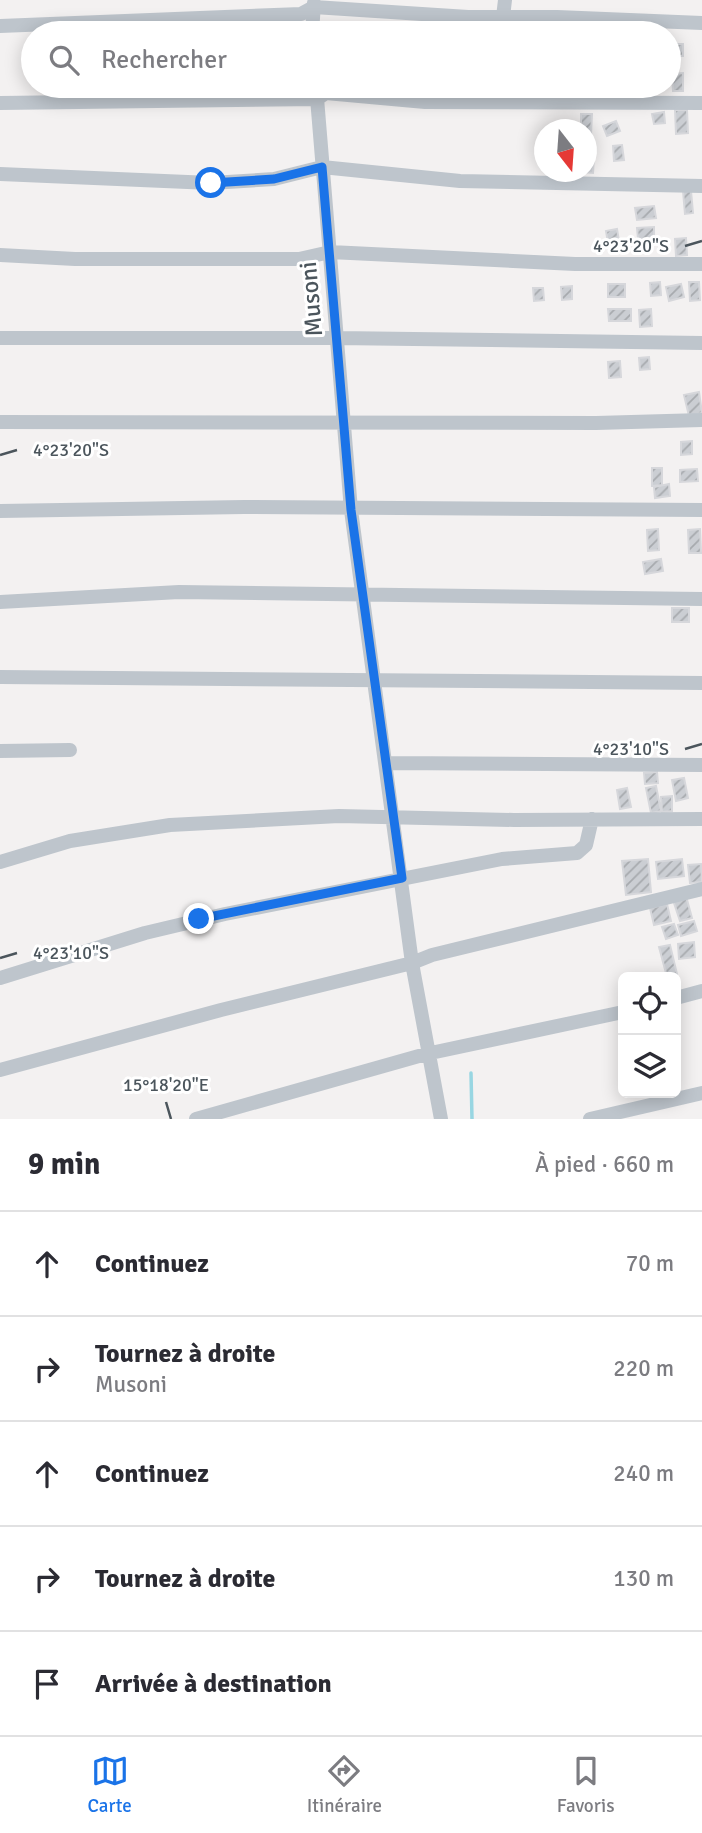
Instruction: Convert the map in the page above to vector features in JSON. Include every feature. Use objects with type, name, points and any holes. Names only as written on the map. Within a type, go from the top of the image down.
[{"type":"street","points":[[503,17],[505,0]]},
{"type":"street","points":[[313,21],[314,3]]},
{"type":"street","points":[[125,21],[300,14],[314,3],[503,17],[636,21]]},
{"type":"street","points":[[681,22],[702,23]]},
{"type":"street","points":[[0,26],[21,25]]},
{"type":"street","points":[[0,103],[144,98]]},
{"type":"street","name":"Musoni","points":[[317,98],[351,510],[412,964],[426,1054],[441,1119]]},
{"type":"street","points":[[381,98],[425,102],[702,103]]},
{"type":"street","points":[[0,174],[211,183],[274,179],[322,167],[460,181],[702,186]]},
{"type":"street","points":[[0,255],[75,259],[299,259],[330,252],[575,264],[702,264]]},
{"type":"street","points":[[0,338],[337,338],[702,343]]},
{"type":"street","points":[[0,422],[702,420]]},
{"type":"street","points":[[0,512],[230,507],[351,510],[593,507],[702,510]]},
{"type":"street","points":[[0,602],[179,592],[702,599]]},
{"type":"street","points":[[0,677],[702,683]]},
{"type":"street","points":[[0,751],[71,750]]},
{"type":"street","points":[[387,763],[702,765]]},
{"type":"street","points":[[0,862],[70,841],[159,827],[339,816],[514,821],[702,819]]},
{"type":"street","points":[[0,978],[145,933],[502,859],[577,853],[586,845],[592,819]]},
{"type":"street","points":[[0,1070],[220,1010],[412,964],[432,955],[702,889]]},
{"type":"street","points":[[681,997],[702,991]]},
{"type":"street","points":[[196,1119],[426,1054],[618,1013]]},
{"type":"street","points":[[681,1095],[702,1093]]},
{"type":"street","points":[[590,1119],[659,1098]]},
{"type":"building","points":[[683,73],[683,91],[681,91]]},
{"type":"building","points":[[675,110],[687,110],[688,133],[676,134]]},
{"type":"building","points":[[664,112],[665,123],[654,124],[652,114]]},
{"type":"building","points":[[581,114],[592,114],[592,119],[581,119]]},
{"type":"building","points":[[616,121],[620,131],[607,136],[603,126]]},
{"type":"building","points":[[622,145],[624,160],[614,161],[613,146]]},
{"type":"building","points":[[683,191],[691,191],[693,213],[685,214]]},
{"type":"building","points":[[654,206],[656,218],[637,220],[635,208]]},
{"type":"building","points":[[654,227],[654,238],[638,239],[637,228]]},
{"type":"building","points":[[617,229],[619,241],[608,243],[606,231]]},
{"type":"building","points":[[686,238],[687,255],[676,256],[675,239]]},
{"type":"building","points":[[660,282],[661,295],[651,296],[650,283]]},
{"type":"building","points":[[689,282],[699,282],[700,300],[690,301]]},
{"type":"building","points":[[608,284],[625,284],[625,297],[608,297]]},
{"type":"building","points":[[681,284],[684,297],[669,301],[666,287]]},
{"type":"building","points":[[572,286],[572,299],[562,300],[561,287]]},
{"type":"building","points":[[533,288],[543,288],[544,300],[534,301]]},
{"type":"building","points":[[608,309],[631,309],[631,321],[609,321]]},
{"type":"building","points":[[651,309],[652,326],[640,327],[639,310]]},
{"type":"building","points":[[649,357],[650,369],[640,370],[639,358]]},
{"type":"building","points":[[620,361],[621,377],[609,378],[608,362]]},
{"type":"building","points":[[699,392],[702,413],[689,416],[684,395]]},
{"type":"building","points":[[692,441],[692,454],[681,455],[681,442]]},
{"type":"building","points":[[652,468],[662,468],[662,485],[652,486]]},
{"type":"building","points":[[697,469],[698,481],[680,482],[680,470]]},
{"type":"building","points":[[669,484],[670,496],[655,498],[654,487]]},
{"type":"building","points":[[658,529],[659,550],[648,551],[647,530]]},
{"type":"building","points":[[700,529],[701,553],[689,553],[688,530]]},
{"type":"building","points":[[661,559],[663,571],[645,574],[643,562]]},
{"type":"building","points":[[672,608],[689,608],[689,622],[672,622]]},
{"type":"building","points":[[657,772],[658,783],[645,784],[644,773]]},
{"type":"building","points":[[684,778],[688,798],[676,801],[672,780]]},
{"type":"building","points":[[656,786],[661,811],[651,813],[646,788]]},
{"type":"building","points":[[627,788],[631,807],[620,809],[617,790]]},
{"type":"building","points":[[672,796],[672,811],[662,812],[661,797]]},
{"type":"building","points":[[648,859],[651,892],[626,895],[622,861]]},
{"type":"building","points":[[682,859],[684,876],[658,879],[656,862]]},
{"type":"building","points":[[701,864],[702,882],[690,883],[688,865]]},
{"type":"building","points":[[686,896],[692,918],[680,921],[673,900]]},
{"type":"building","points":[[667,904],[671,921],[654,925],[650,908]]},
{"type":"building","points":[[694,921],[697,931],[681,936],[678,925]]},
{"type":"building","points":[[674,924],[678,935],[666,939],[662,927]]},
{"type":"building","points":[[694,942],[695,957],[679,959],[678,944]]},
{"type":"building","points":[[670,945],[677,972],[666,972],[659,947]]},
{"type":"waterway","points":[[471,1073],[472,1119]]},
{"type":"route","points":[[199,919],[402,878],[351,510],[322,167],[274,179],[211,183]]}]
